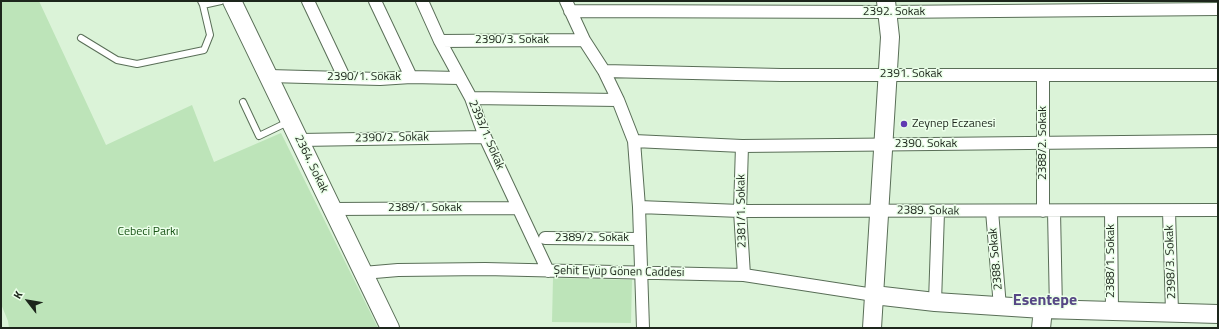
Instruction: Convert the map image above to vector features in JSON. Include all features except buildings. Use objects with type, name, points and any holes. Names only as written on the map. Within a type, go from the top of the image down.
[{"type":"main road","name":"2364. Sokak","points":[[232,1],[390,328]]},
{"type":"main road","points":[[872,328],[890,37],[886,7]]},
{"type":"main road","points":[[874,294],[935,302],[1049,310],[1218,314]]},
{"type":"main road","points":[[1040,328],[1049,310]]},
{"type":"street","points":[[308,1],[344,77]]},
{"type":"street","points":[[375,1],[411,77]]},
{"type":"street","name":"2393/1. Sokak","points":[[422,1],[440,41],[471,98],[485,137],[548,271]]},
{"type":"street","points":[[568,6],[584,40],[604,71],[618,100],[634,141],[639,207],[643,328]]},
{"type":"street","name":"2392. Sokak","points":[[568,6],[1218,9]]},
{"type":"street","name":"2390/3. Sokak","points":[[440,41],[584,40]]},
{"type":"street","name":"2391. Sokak","points":[[604,71],[781,75],[1218,75]]},
{"type":"street","name":"2388/2. Sokak","points":[[1043,75],[1044,143],[1049,211],[1049,310]]},
{"type":"street","name":"2390/1. Sokak","points":[[269,76],[380,79],[411,77],[459,78]]},
{"type":"street","points":[[471,98],[618,100]]},
{"type":"street","name":"2390/2. Sokak","points":[[300,140],[485,137]]},
{"type":"street","name":"2390. Sokak","points":[[634,141],[742,146],[1218,141]]},
{"type":"street","name":"2381/1. Sokak","points":[[742,146],[740,212],[744,275]]},
{"type":"street","name":"2389. Sokak","points":[[639,207],[740,212],[880,210],[938,212],[1218,210]]},
{"type":"street","name":"2389/1. Sokak","points":[[332,208],[518,208]]},
{"type":"street","name":"2388. Sokak","points":[[992,211],[1000,307]]},
{"type":"street","name":"2388/1. Sokak","points":[[1111,211],[1112,311]]},
{"type":"street","name":"2398/3. Sokak","points":[[1170,211],[1172,312]]},
{"type":"street","points":[[935,302],[938,212]]},
{"type":"street","name":"2389/2. Sokak","points":[[545,238],[639,239]]},
{"type":"street","name":"Şehit Eyüp Gönen Caddesi","points":[[364,273],[398,270],[485,269],[744,275],[874,294]]},
{"type":"lane","points":[[81,38],[117,60],[137,64],[204,50],[210,35],[202,3],[221,1]]},
{"type":"lane","points":[[243,102],[259,136],[290,122]]},
{"type":"green space","name":"Cebeci Parkı","points":[[1,1],[39,1],[106,145],[192,105],[214,162],[281,133],[378,328],[9,328],[8,321],[1,304]]},
{"type":"green space","points":[[553,278],[632,280],[631,323],[552,322]]},
{"type":"place","name":"Zeynep Eczanesi","points":[[904,124]]},
{"type":"district","name":"Esentepe","points":[[1045,301]]}]
